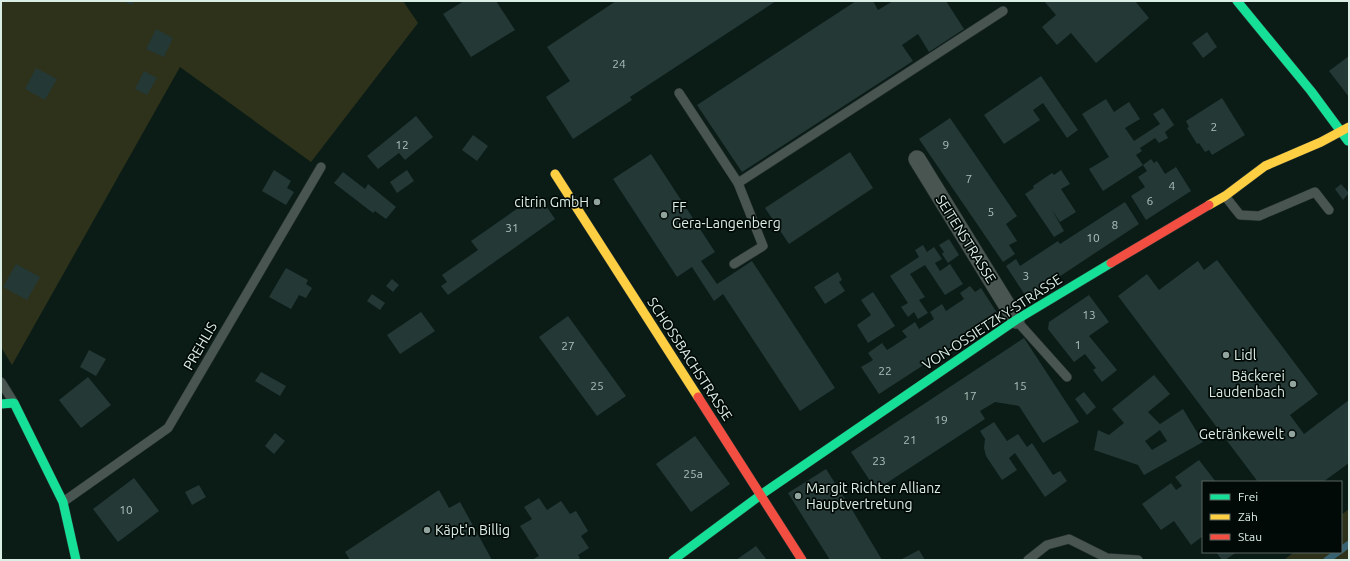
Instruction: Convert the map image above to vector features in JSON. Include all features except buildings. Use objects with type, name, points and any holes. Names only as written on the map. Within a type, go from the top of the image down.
[{"type":"street","points":[[1237,1],[1311,91],[1345,129],[1349,142]]},
{"type":"street","name":"VON-OSSIETZKY-STRASSE","points":[[673,560],[762,494],[1016,320],[1225,196],[1265,166],[1321,142],[1345,129]]},
{"type":"street","name":"SEITENSTRASSE","points":[[917,159],[1016,320]]},
{"type":"street","name":"SCHOSSBACHSTRASSE","points":[[554,174],[762,494],[802,560]]},
{"type":"street","points":[[1,404],[14,403],[63,502],[76,560]]},
{"type":"lane","points":[[738,183],[1002,11]]},
{"type":"lane","points":[[679,93],[738,183],[763,246],[734,264]]},
{"type":"lane","name":"PREHLIS","points":[[63,502],[168,428],[321,168]]},
{"type":"lane","points":[[1225,196],[1240,215],[1259,216],[1315,192],[1330,210]]},
{"type":"lane","points":[[1016,320],[1068,377]]},
{"type":"lane","points":[[1,382],[14,403]]},
{"type":"lane","points":[[1028,560],[1047,546],[1069,538],[1107,558],[1138,560]]},
{"type":"green space","points":[[1,1],[403,1],[418,23],[311,162],[180,67],[12,365],[1,347]]},
{"type":"green space","points":[[1349,509],[1349,560],[1284,560],[1293,553],[1342,553],[1342,514]]},
{"type":"waterway","points":[[1342,549],[1349,544]]},
{"type":"waterway","points":[[1327,560],[1337,553]]},
{"type":"traffic: fast","points":[[1237,1],[1311,91],[1348,141]]},
{"type":"traffic: fast","points":[[673,560],[762,494],[1016,320],[1111,263]]},
{"type":"traffic: fast","points":[[1,404],[14,403],[63,502],[76,560]]},
{"type":"traffic: slow","points":[[1209,205],[1225,196],[1265,166],[1321,142],[1349,127]]},
{"type":"traffic: slow","points":[[555,174],[698,397]]},
{"type":"traffic: jam","points":[[1111,263],[1209,205]]},
{"type":"traffic: jam","points":[[698,397],[802,560]]},
{"type":"place","name":"citrin GmbH","points":[[597,202]]},
{"type":"place","name":"FF Gera-Langenberg","points":[[664,215]]},
{"type":"place","name":"Lidl","points":[[1226,355]]},
{"type":"place","name":"Bäckerei Laudenbach","points":[[1293,384]]},
{"type":"place","name":"Getränkewelt","points":[[1292,434]]},
{"type":"place","name":"Margit Richter Allianz Hauptvertretung","points":[[798,496]]},
{"type":"place","name":"Käpt'n Billig","points":[[427,530]]}]
